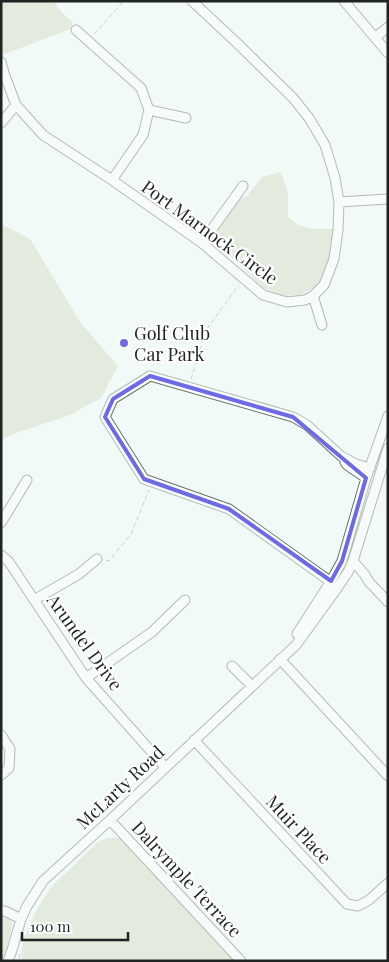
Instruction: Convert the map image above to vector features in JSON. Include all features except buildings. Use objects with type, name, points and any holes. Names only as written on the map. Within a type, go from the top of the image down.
[{"type":"street","points":[[192,1],[286,91],[309,118],[325,145],[335,178],[339,202],[334,259],[324,284],[313,296],[322,325]]},
{"type":"street","points":[[344,1],[388,53]]},
{"type":"street","points":[[376,37],[388,27]]},
{"type":"street","points":[[76,30],[141,88],[149,110],[143,135],[112,180]]},
{"type":"street","name":"Port Marnock Circle","points":[[1,62],[16,104],[43,135],[112,180],[202,243],[263,295],[287,302],[305,300],[313,296]]},
{"type":"street","points":[[1,123],[16,104]]},
{"type":"street","points":[[149,110],[186,118]]},
{"type":"street","points":[[202,243],[243,186]]},
{"type":"street","points":[[339,202],[388,199]]},
{"type":"street","points":[[334,584],[229,509],[144,479],[105,417],[113,400],[150,376],[293,417],[307,425],[341,456],[347,465],[379,477]]},
{"type":"street","name":"McLarty Road","points":[[348,565],[368,473],[388,416]]},
{"type":"street","points":[[375,452],[387,453]]},
{"type":"street","name":"McLarty Road","points":[[8,961],[27,906],[43,881],[296,645],[348,565],[387,453]]},
{"type":"street","points":[[1,523],[27,480]]},
{"type":"street","name":"Arundel Drive","points":[[1,556],[9,562],[86,678],[166,767]]},
{"type":"street","points":[[34,600],[79,574],[97,559]]},
{"type":"street","points":[[348,565],[366,575],[369,582],[388,602]]},
{"type":"street","points":[[86,678],[152,632],[184,600]]},
{"type":"street","points":[[280,659],[388,776]]},
{"type":"street","points":[[232,666],[252,686]]},
{"type":"street","points":[[1,735],[10,750],[9,768],[1,775]]},
{"type":"street","name":"Muir Place","points":[[194,740],[348,904],[358,906],[369,900],[388,882]]},
{"type":"street","name":"Dalrymple Terrace","points":[[110,820],[241,961]]},
{"type":"street","points":[[1,911],[21,920]]},
{"type":"street","name":"McLarty Road","points":[[12,950],[14,961]]},
{"type":"path","points":[[88,41],[124,1]]},
{"type":"path","points":[[189,387],[206,330],[243,279]]},
{"type":"path","points":[[97,559],[109,561],[131,534],[152,482]]},
{"type":"highlighted area","points":[[150,376],[293,417],[366,478],[342,561],[331,581],[229,509],[144,479],[105,417],[113,399]]},
{"type":"green space","points":[[1,1],[54,1],[62,13],[73,22],[70,29],[2,55]]},
{"type":"green space","points":[[281,172],[288,193],[288,217],[298,225],[313,229],[334,229],[335,235],[326,276],[318,285],[303,294],[285,296],[264,288],[212,239],[215,232],[239,200],[247,196],[262,177]]},
{"type":"green space","points":[[1,224],[30,239],[80,322],[118,366],[101,398],[70,415],[1,440]]},
{"type":"green space","points":[[107,838],[121,838],[236,961],[22,961],[21,955],[25,936],[36,911],[51,887],[98,842]]},
{"type":"green space","points":[[1,913],[10,917],[12,925],[5,957],[2,961]]},
{"type":"place","name":"Golf Club Car Park","points":[[124,343]]}]
